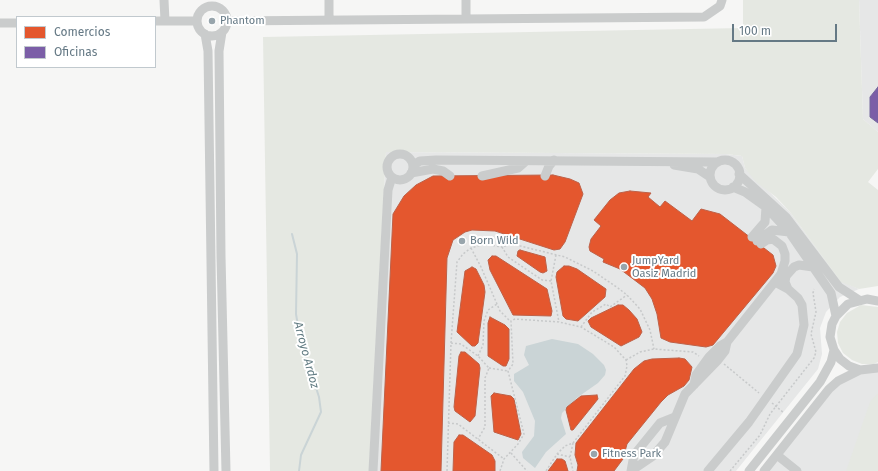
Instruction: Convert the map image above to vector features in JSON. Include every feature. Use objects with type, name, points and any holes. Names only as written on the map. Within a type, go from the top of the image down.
[{"type":"street","points":[[164,0],[165,21]]},
{"type":"street","points":[[329,0],[329,20]]},
{"type":"street","points":[[466,0],[466,18]]},
{"type":"street","points":[[227,21],[704,17],[720,6],[722,0]]},
{"type":"street","points":[[222,32],[214,36],[205,34],[199,29],[197,21],[206,4],[218,4],[227,21],[222,32],[219,51],[221,248],[226,471]]},
{"type":"street","points":[[156,21],[197,21]]},
{"type":"street","points":[[0,23],[16,23]]},
{"type":"street","points":[[205,34],[208,51],[214,471]]},
{"type":"street","points":[[373,471],[388,190],[392,177],[387,166],[394,156],[401,154],[405,155],[412,169]]},
{"type":"street","points":[[392,177],[396,179],[405,179],[420,161],[436,160],[665,162],[698,169],[710,177],[714,185],[721,189],[732,187],[745,192],[766,208],[788,232],[831,294],[836,316]]},
{"type":"street","points":[[545,176],[549,166],[554,160]]},
{"type":"street","points":[[665,162],[676,160],[718,162],[728,160],[736,165],[739,174],[739,179],[732,187]]},
{"type":"street","points":[[482,176],[518,168],[526,161]]},
{"type":"street","points":[[710,177],[712,168],[718,162]]},
{"type":"street","points":[[412,169],[433,169],[443,171],[450,176]]},
{"type":"street","points":[[739,174],[786,217],[829,276],[839,287],[859,300]]},
{"type":"street","points":[[758,242],[765,222],[766,208]]},
{"type":"street","points":[[758,242],[772,230],[788,232]]},
{"type":"street","points":[[694,385],[696,375],[706,361],[716,349],[727,342],[775,282],[775,276],[780,265],[779,251],[774,244],[770,242],[758,242]]},
{"type":"street","points":[[788,289],[785,282],[786,276],[794,267],[799,265],[813,267]]},
{"type":"street","points":[[708,471],[766,399],[797,354],[804,325],[802,305],[798,298],[788,289],[775,282]]},
{"type":"street","points":[[860,370],[849,366],[840,359],[834,350],[830,337],[832,324],[836,316],[848,304],[859,300],[877,300]]},
{"type":"street","points":[[631,471],[653,456],[665,442],[685,394],[718,360],[724,351],[727,342]]},
{"type":"street","points":[[749,471],[820,382],[831,362],[834,350]]},
{"type":"street","points":[[764,471],[829,389],[838,381],[860,370],[878,368]]},
{"type":"street","points":[[631,471],[634,455],[660,423],[675,417]]},
{"type":"street","points":[[777,455],[791,469]]},
{"type":"path","points":[[447,471],[451,343],[457,262],[463,254],[471,248],[484,244],[502,247],[512,244],[574,261],[627,295],[640,310],[650,330],[654,349]]},
{"type":"path","points":[[502,247],[508,257],[542,280],[551,281]]},
{"type":"path","points":[[471,248],[497,304],[504,316],[510,321],[513,364],[508,371]]},
{"type":"path","points":[[556,255],[551,281],[559,322]]},
{"type":"path","points":[[730,471],[760,435],[770,414],[814,358],[816,352],[812,334],[816,312],[813,293],[814,290]]},
{"type":"path","points":[[581,327],[592,312],[606,304],[610,307],[627,295]]},
{"type":"path","points":[[478,356],[483,345],[484,322],[488,310],[497,304]]},
{"type":"path","points":[[510,321],[515,319],[559,322],[581,327],[614,347],[626,360],[627,366],[625,376],[573,443],[570,457],[573,471]]},
{"type":"path","points":[[451,343],[461,344],[478,356],[489,368],[508,371]]},
{"type":"path","points":[[626,360],[640,352],[654,349],[693,352],[706,361]]},
{"type":"path","points":[[718,360],[784,413]]},
{"type":"path","points":[[478,439],[485,427],[485,378],[489,368]]},
{"type":"path","points":[[500,471],[504,459],[511,453],[524,434],[516,397],[508,371]]},
{"type":"path","points":[[448,423],[458,424],[504,459]]},
{"type":"path","points":[[546,471],[557,454],[565,446],[573,443]]},
{"type":"path","points":[[511,453],[527,471]]},
{"type":"path","points":[[557,454],[570,457]]},
{"type":"shaded area","points":[[743,0],[859,0],[863,119],[878,132],[878,169],[868,182],[878,190],[878,286],[859,289],[841,282],[790,212],[776,197],[756,182],[745,168],[742,156],[726,154],[386,152],[369,471],[270,471],[263,37],[743,28]]},
{"type":"shaded area","points":[[859,0],[878,0],[878,132],[863,119]]},
{"type":"shaded area","points":[[386,152],[726,154],[742,156],[745,168],[790,212],[841,281],[859,289],[840,297],[826,312],[820,328],[822,354],[818,369],[736,471],[369,471]]},
{"type":"shaded area","points":[[861,305],[878,307],[878,362],[874,364],[862,364],[852,360],[843,353],[838,343],[837,332],[840,322],[847,313]]},
{"type":"shaded area","points":[[552,339],[578,344],[593,354],[604,365],[606,370],[605,375],[598,383],[578,397],[562,413],[561,418],[566,434],[546,452],[535,468],[523,458],[522,452],[534,436],[535,421],[523,392],[514,381],[514,374],[529,365],[524,355],[526,346]]},
{"type":"shaded area","points":[[878,368],[878,471],[764,471],[838,381]]},
{"type":"shaded area","points":[[878,393],[878,471],[846,471],[870,402]]},
{"type":"building: Comercios","points":[[553,175],[579,183],[583,194],[565,242],[560,249],[554,250],[495,231],[472,230],[465,232],[453,240],[447,258],[441,471],[381,471],[393,214],[404,196],[416,185],[433,176]]},
{"type":"building: Comercios","points":[[630,191],[651,193],[648,197],[660,207],[665,201],[692,221],[701,209],[720,214],[773,255],[776,266],[773,273],[713,345],[706,347],[670,342],[661,338],[657,314],[652,299],[645,288],[620,269],[603,262],[604,259],[590,251],[589,247],[591,239],[601,226],[594,220],[610,200],[619,193]]},
{"type":"building: Comercios","points":[[520,250],[545,257],[547,271],[543,273],[540,272],[517,256],[518,251]]},
{"type":"building: Comercios","points":[[492,256],[496,256],[547,289],[552,311],[551,316],[513,315],[490,270],[488,260]]},
{"type":"building: Comercios","points":[[564,266],[577,269],[606,289],[605,297],[578,321],[566,319],[563,316],[556,277],[557,272]]},
{"type":"building: Comercios","points":[[472,267],[476,269],[484,285],[485,292],[478,343],[475,346],[472,346],[457,332],[465,271]]},
{"type":"building: Comercios","points":[[618,305],[623,305],[637,319],[642,332],[639,337],[621,346],[591,327],[588,321],[591,318]]},
{"type":"building: Comercios","points":[[490,317],[505,325],[509,329],[509,359],[506,366],[503,366],[488,356],[488,323]]},
{"type":"building: Comercios","points":[[461,352],[465,352],[479,364],[480,368],[475,416],[470,422],[455,411],[454,407],[459,356]]},
{"type":"building: Comercios","points":[[652,359],[685,359],[692,367],[689,380],[684,386],[668,395],[661,402],[627,444],[623,459],[614,471],[577,471],[578,465],[575,455],[576,443],[634,369],[644,361]]},
{"type":"building: Comercios","points":[[494,393],[511,396],[514,399],[521,434],[518,440],[494,432],[491,396]]},
{"type":"building: Comercios","points":[[597,395],[598,399],[573,430],[571,430],[566,410],[567,407],[581,396]]},
{"type":"building: Comercios","points":[[459,435],[463,435],[492,455],[495,461],[495,471],[453,471],[454,442]]},
{"type":"building: Comercios","points":[[557,459],[562,459],[565,461],[568,471],[548,471]]},
{"type":"building: Oficinas","points":[[878,87],[878,123],[870,117],[870,97]]},
{"type":"waterway","name":"Arroyo Ardoz","points":[[292,234],[297,254],[296,314],[300,338],[319,397],[321,412],[301,455],[299,471]]},
{"type":"place","name":"Phantom","points":[[212,21]]},
{"type":"place","name":"Born Wild","points":[[462,241]]},
{"type":"place","name":"JumpYard Oasiz Madrid","points":[[624,267]]},
{"type":"place","name":"Fitness Park","points":[[594,454]]}]
